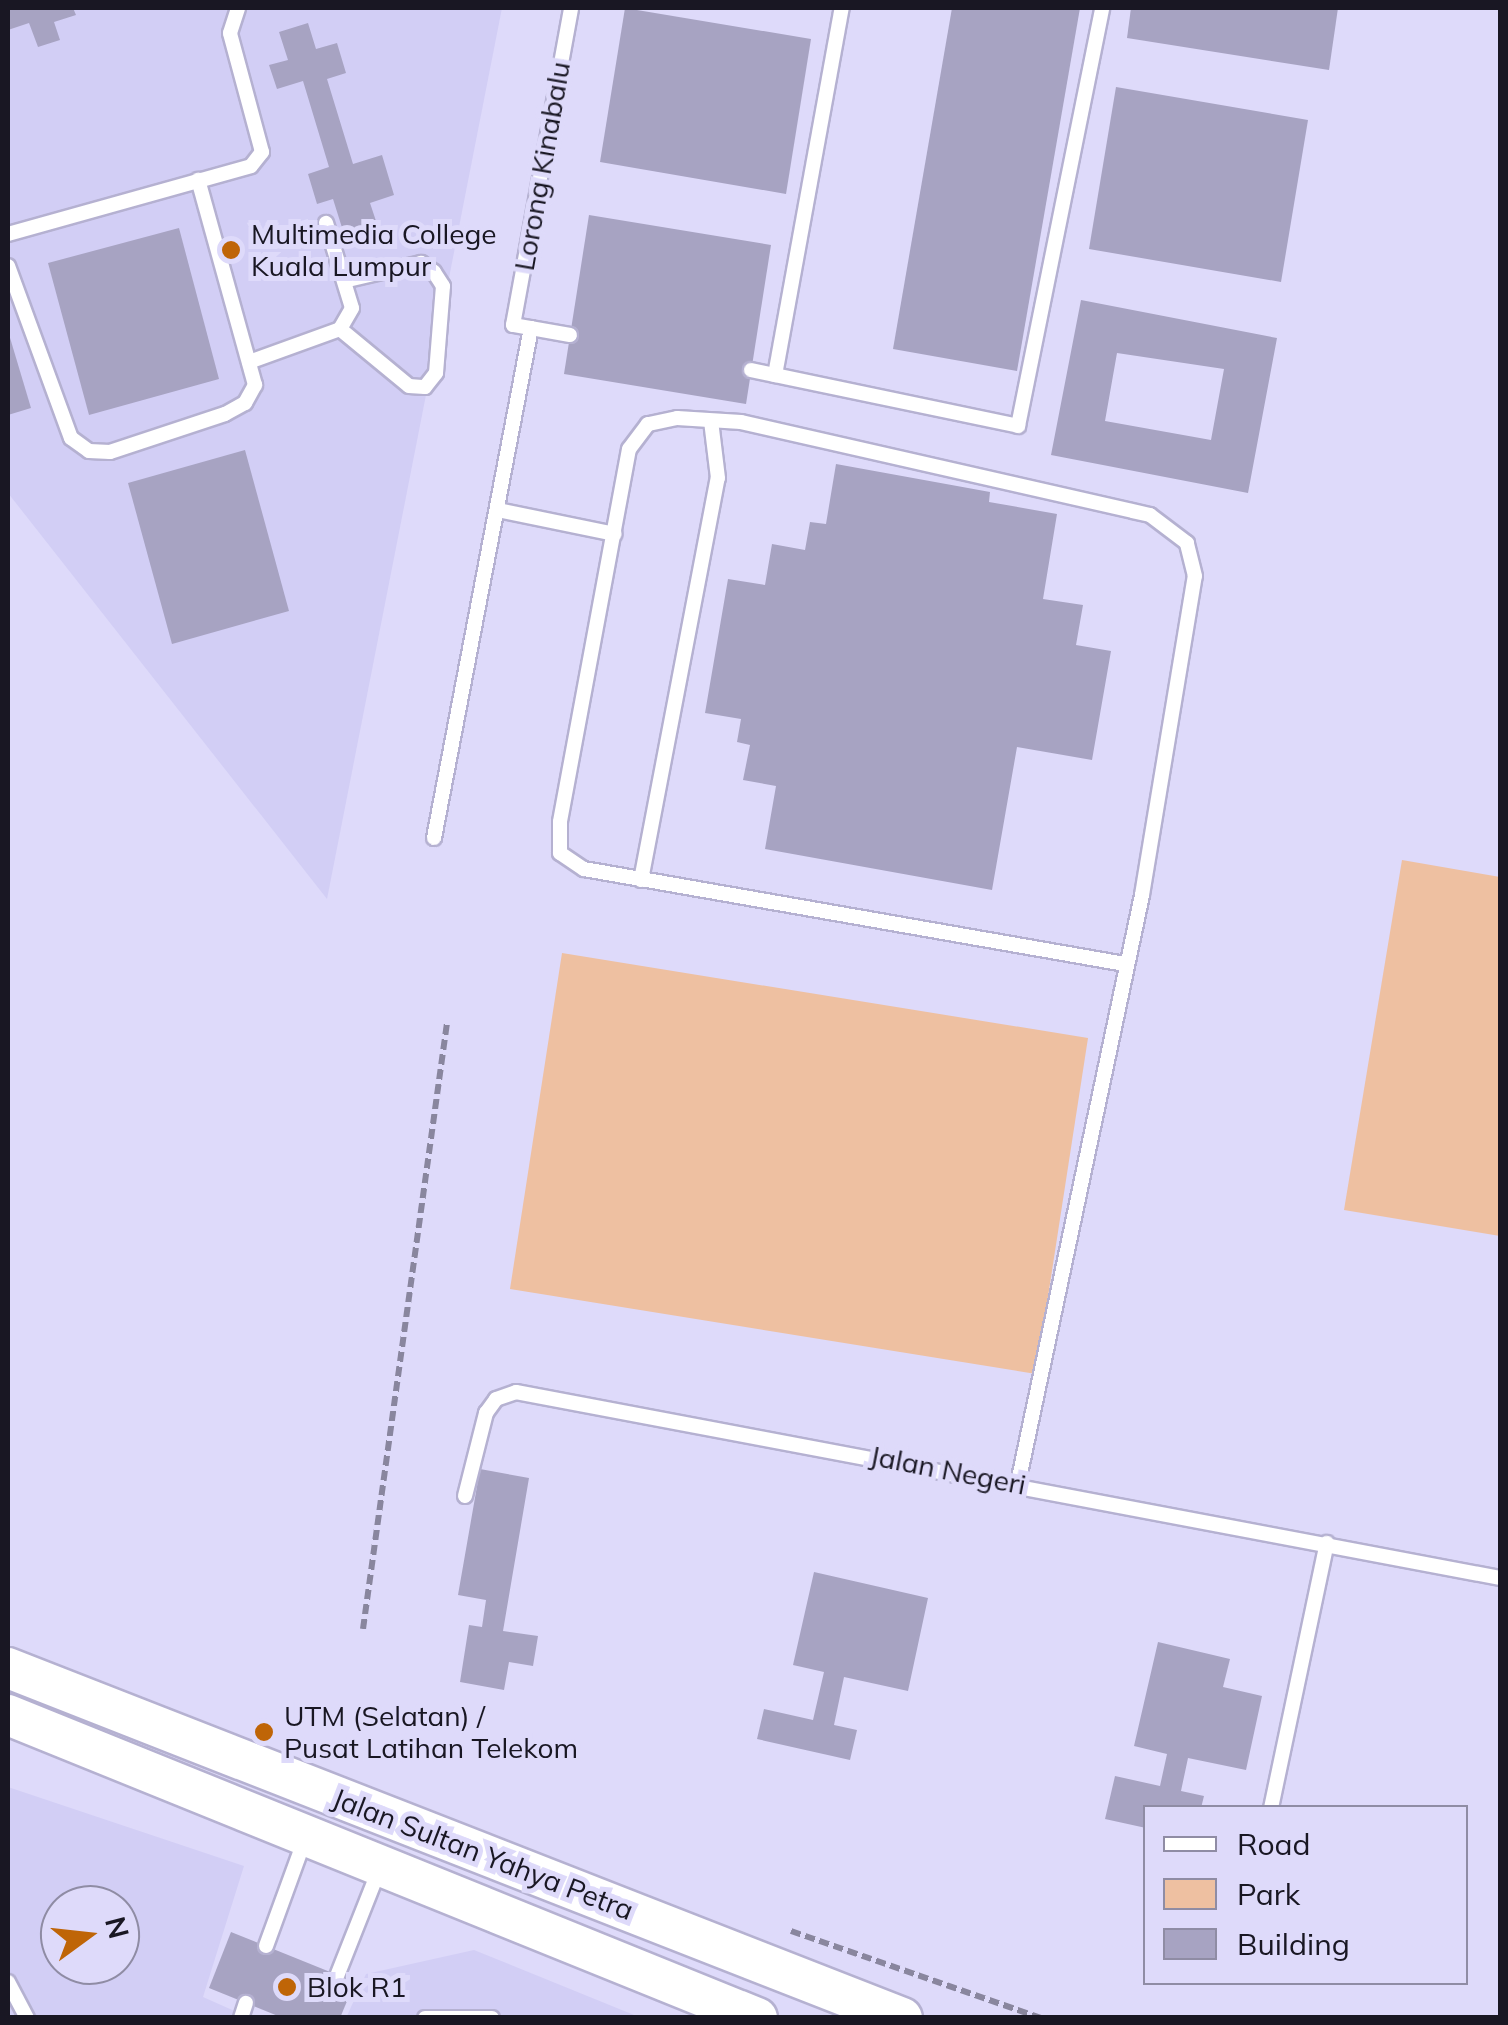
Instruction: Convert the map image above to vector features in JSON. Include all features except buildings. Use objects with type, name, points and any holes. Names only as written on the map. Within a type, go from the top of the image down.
[{"type":"main road","name":"Jalan Sultan Yahya Petra","points":[[8,1668],[902,2018]]},
{"type":"main road","name":"Jalan Sultan Yahya Petra","points":[[8,1715],[757,2018]]},
{"type":"lane","points":[[8,234],[251,166],[262,152],[230,33],[238,8]]},
{"type":"lane","name":"Lorong Kinabalu","points":[[530,328],[514,325],[571,8]]},
{"type":"lane","points":[[775,375],[842,8]]},
{"type":"lane","points":[[751,370],[1018,426],[1102,8]]},
{"type":"lane","points":[[8,266],[71,438],[89,451],[110,452],[245,403],[254,385],[250,362],[198,180]]},
{"type":"lane","points":[[250,362],[340,329],[352,308],[348,280],[326,222]]},
{"type":"lane","points":[[340,329],[410,386],[426,387],[436,373],[443,286],[434,272],[421,264],[348,280]]},
{"type":"lane","points":[[434,838],[530,328],[570,335]]},
{"type":"lane","points":[[642,880],[718,478],[711,420]]},
{"type":"lane","points":[[1018,1483],[1125,964],[1195,576],[1188,542],[1150,515],[711,420],[648,424],[629,449],[560,822],[560,853],[584,869],[1125,964]]},
{"type":"lane","points":[[498,510],[615,534]]},
{"type":"lane","name":"Jalan Negeri","points":[[466,1496],[486,1413],[496,1399],[516,1392],[1018,1483],[1500,1578]]},
{"type":"lane","points":[[1272,1805],[1327,1544]]},
{"type":"lane","points":[[266,1946],[306,1835]]},
{"type":"lane","points":[[338,1976],[381,1864]]},
{"type":"lane","points":[[8,1982],[28,2018]]},
{"type":"lane","points":[[425,2018],[492,2018]]},
{"type":"path","points":[[363,1628],[447,1022]]},
{"type":"shaded area","name":"Multimedia College Kuala Lumpur","points":[[8,8],[502,8],[327,899],[8,493]]},
{"type":"shaded area","points":[[8,1787],[244,1866],[203,1997],[248,2017],[8,2018]]},
{"type":"shaded area","points":[[474,1950],[639,2017],[346,2018],[366,1974]]},
{"type":"green space","points":[[1402,860],[1500,877],[1500,1236],[1344,1210]]},
{"type":"green space","points":[[562,953],[1088,1038],[1036,1374],[510,1289]]},
{"type":"place","name":"Multimedia College Kuala Lumpur","points":[[231,250]]},
{"type":"place","name":"UTM (Selatan) / Pusat Latihan Telekom","points":[[264,1732]]},
{"type":"place","name":"Blok R1","points":[[287,1987]]}]
